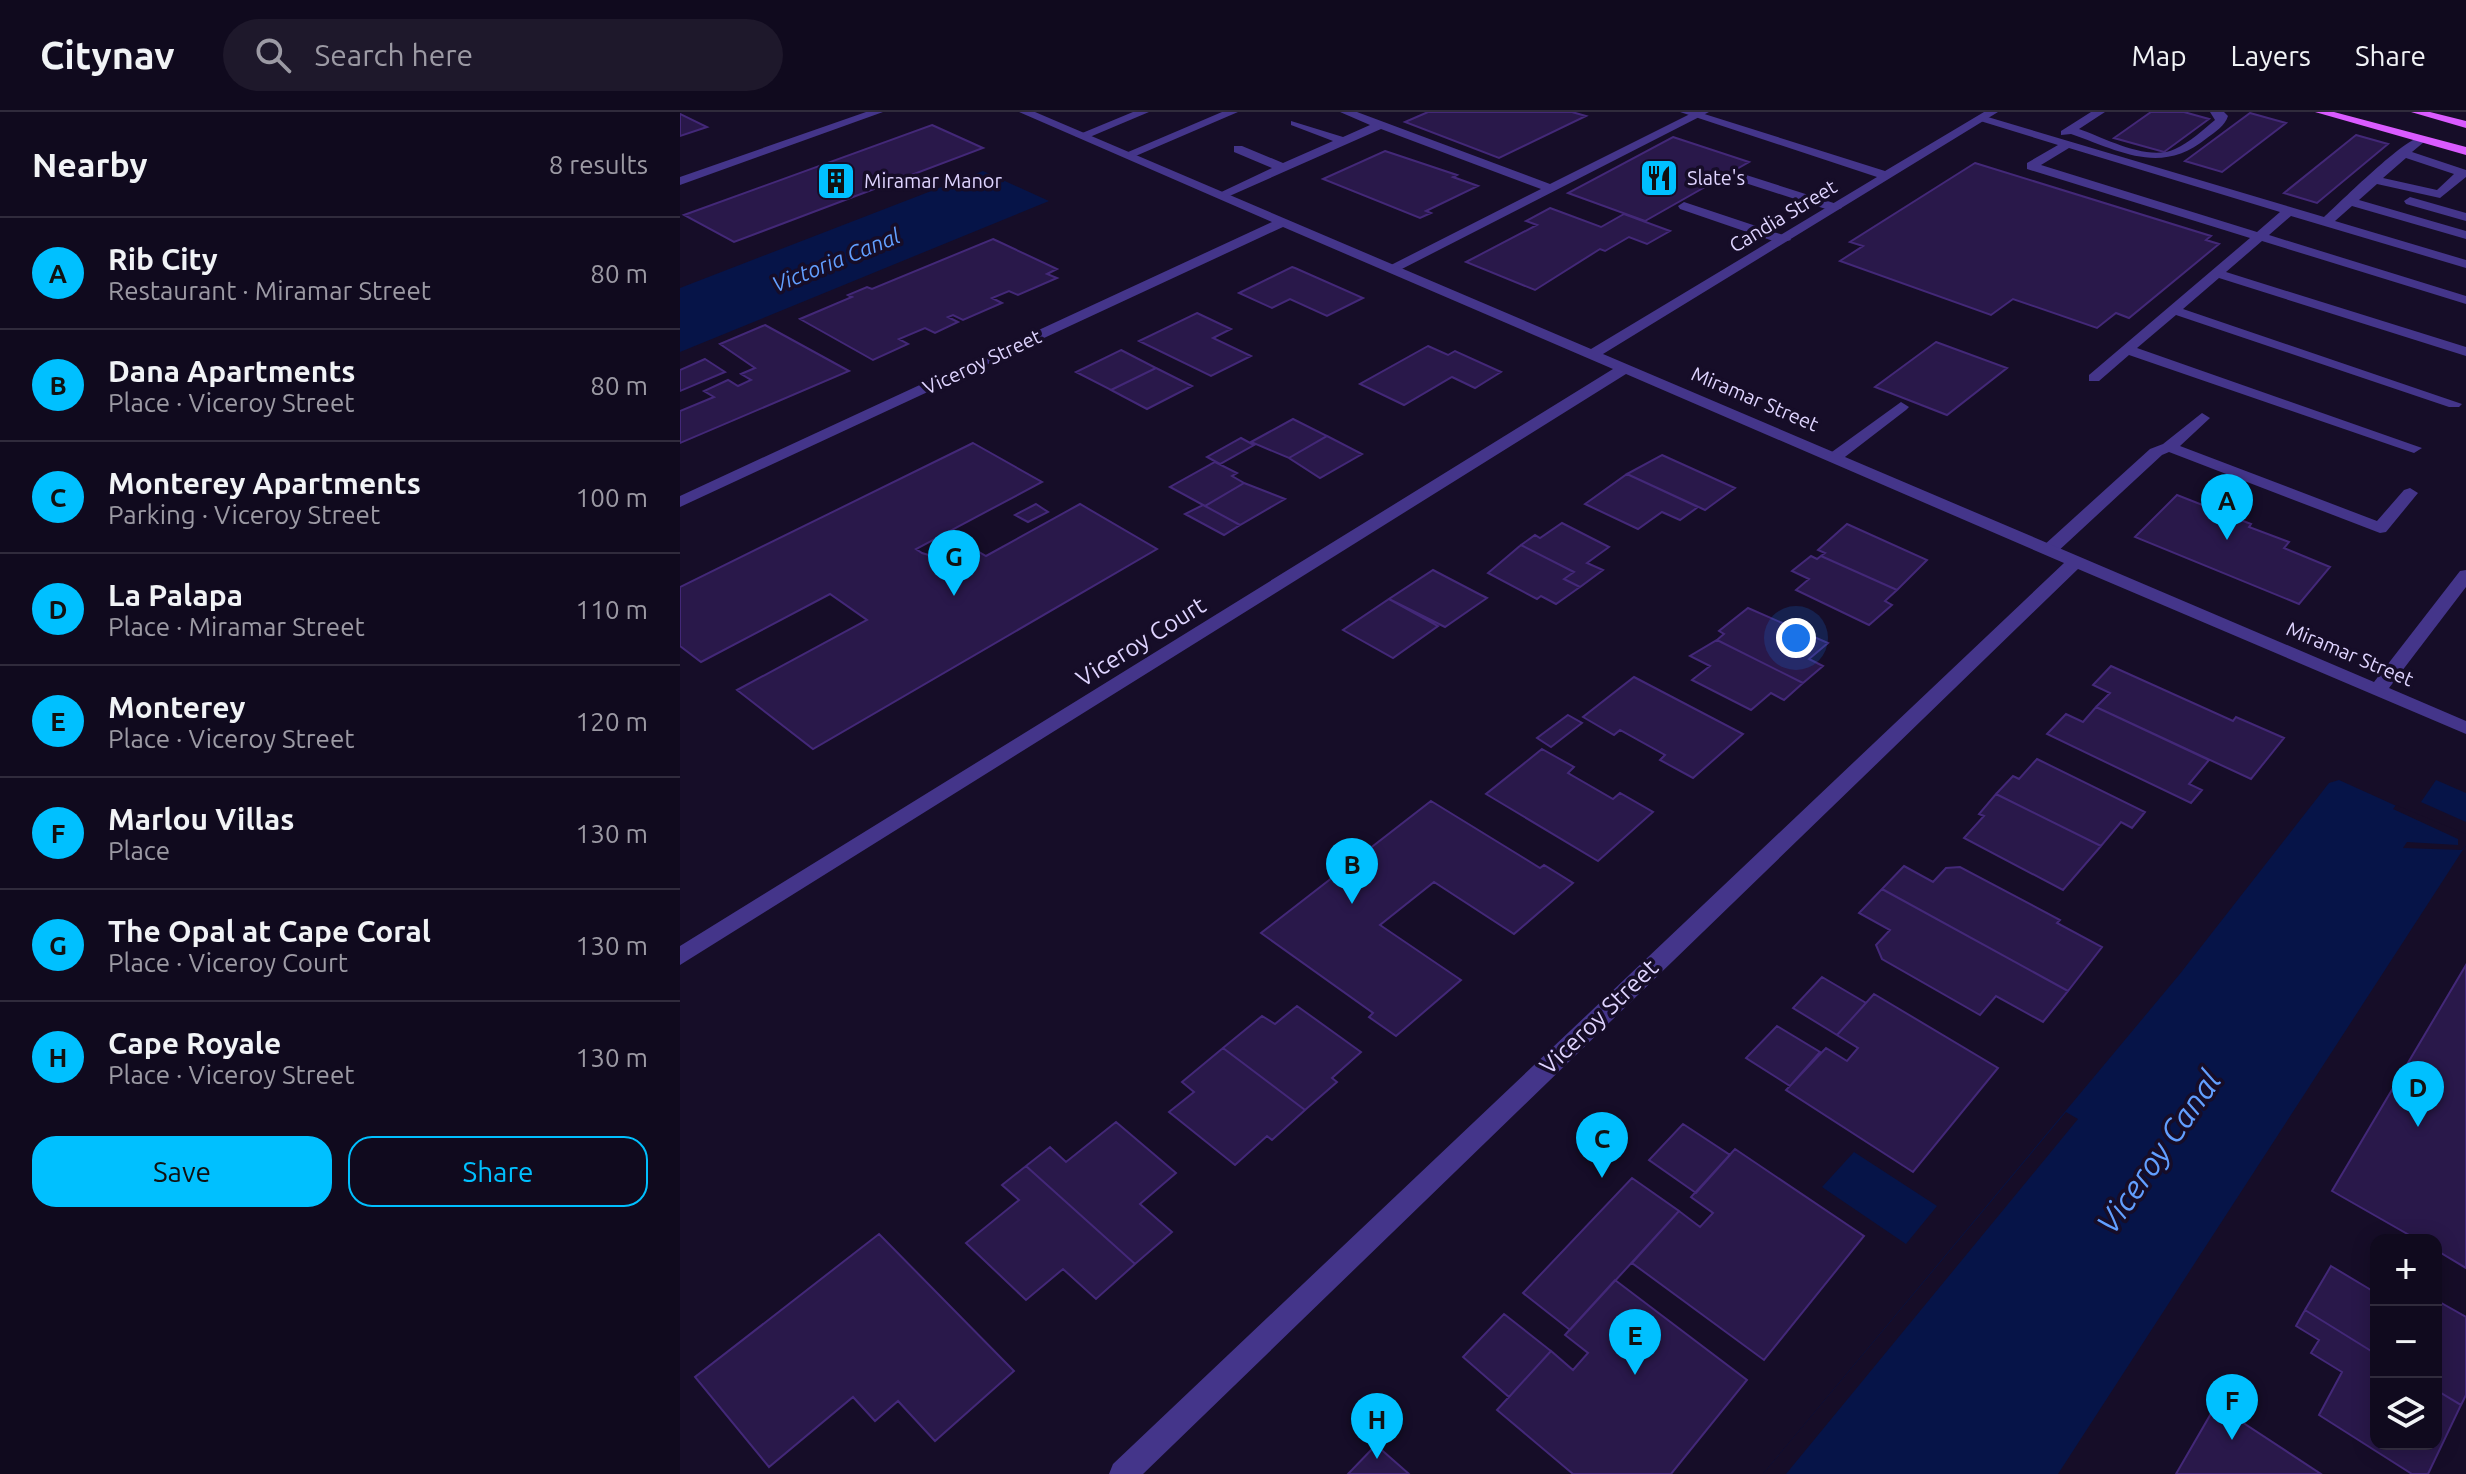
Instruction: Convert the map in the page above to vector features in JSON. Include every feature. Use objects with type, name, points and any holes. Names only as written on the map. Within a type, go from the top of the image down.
[{"type":"main road","points":[[2321,112],[2466,151]]},
{"type":"main road","points":[[2417,112],[2466,125]]},
{"type":"street","points":[[680,181],[877,112]]},
{"type":"street","name":"Miramar Street","points":[[1025,112],[2466,728]]},
{"type":"street","points":[[1081,136],[1143,112]]},
{"type":"street","points":[[1127,155],[1232,112]]},
{"type":"street","points":[[1346,112],[1551,189]]},
{"type":"street","points":[[2099,112],[2031,166],[2466,300]]},
{"type":"street","points":[[1986,115],[2053,140],[2068,137],[2167,156],[2182,150],[2221,121],[2222,116],[2216,112]]},
{"type":"street","points":[[1394,269],[1695,113],[1887,176]]},
{"type":"street","name":"Candia Street","points":[[1594,353],[1986,115]]},
{"type":"street","points":[[1295,123],[1344,141]]},
{"type":"street","points":[[1221,195],[1380,125]]},
{"type":"street","points":[[2068,137],[2289,211],[2466,264]]},
{"type":"street","points":[[2326,222],[2420,139]]},
{"type":"street","points":[[1238,149],[1283,168]]},
{"type":"street","points":[[2374,179],[2440,194],[2463,173],[2402,153]]},
{"type":"street","points":[[1740,177],[1836,208]]},
{"type":"street","points":[[2363,188],[2466,217]]},
{"type":"street","points":[[2349,201],[2466,235]]},
{"type":"street","points":[[1684,206],[1784,240]]},
{"type":"street","points":[[2094,378],[2289,211]]},
{"type":"street","name":"Viceroy Street","points":[[680,502],[1283,222]]},
{"type":"street","points":[[2217,273],[2466,352]]},
{"type":"street","points":[[2174,310],[2454,404]]},
{"type":"street","points":[[2128,350],[2414,448]]},
{"type":"street","name":"Viceroy Court","points":[[680,957],[1627,367]]},
{"type":"street","points":[[1835,457],[1901,407]]},
{"type":"street","points":[[2049,550],[2156,452],[2169,447],[2202,418]]},
{"type":"street","points":[[2169,447],[2380,528],[2410,493]]},
{"type":"street","name":"Viceroy Street","points":[[1123,1474],[2076,561]]},
{"type":"street","points":[[2378,690],[2466,575]]},
{"type":"water","name":"Victoria Canal","points":[[983,171],[1049,201],[680,352],[680,288]]},
{"type":"water","name":"Viceroy Canal","points":[[2339,780],[2465,837],[2466,845],[2058,1474],[1763,1474],[2179,975],[2329,783]]},
{"type":"water","points":[[2436,780],[2466,793],[2466,822],[2421,802]]},
{"type":"water","points":[[1854,1152],[1937,1206],[1906,1244],[1822,1187]]},
{"type":"pier","points":[[2396,805],[2466,834],[2466,845],[2462,850],[2403,848],[2407,842],[2458,845],[2458,839],[2393,809]]},
{"type":"pier","points":[[2066,1112],[2078,1119],[1786,1474],[1763,1474]]},
{"type":"building","points":[[1428,112],[1572,112],[1586,116],[1499,158],[1405,122]]},
{"type":"building","points":[[2151,112],[2184,112],[2209,119],[2164,152],[2114,138]]},
{"type":"building","points":[[2250,113],[2286,123],[2222,172],[2185,161]]},
{"type":"building","points":[[680,114],[707,127],[680,136]]},
{"type":"building","name":"Miramar Manor","points":[[932,125],[983,148],[734,242],[684,215]]},
{"type":"building","points":[[2356,135],[2388,144],[2317,203],[2284,193]]},
{"type":"building","name":"Slate's","points":[[1673,137],[1749,162],[1645,221],[1568,193]]},
{"type":"building","points":[[1385,151],[1457,175],[1453,177],[1478,186],[1426,211],[1431,213],[1420,218],[1323,179]]},
{"type":"building","points":[[1975,163],[2211,236],[2206,240],[2219,244],[2129,318],[2116,313],[2097,328],[2013,299],[1991,315],[1840,261],[1863,246],[1850,242]]},
{"type":"building","points":[[1550,208],[1601,227],[1624,214],[1670,231],[1647,244],[1629,237],[1605,251],[1600,249],[1535,290],[1466,262],[1537,225],[1526,221]]},
{"type":"building","points":[[993,239],[1057,269],[1047,274],[1057,278],[1018,295],[1009,291],[992,298],[1002,303],[963,320],[953,315],[948,317],[958,322],[935,333],[925,328],[899,339],[908,344],[873,360],[800,319],[852,297],[848,295],[867,287],[872,289]]},
{"type":"building","points":[[1292,267],[1363,298],[1327,316],[1290,299],[1272,308],[1239,293]]},
{"type":"building","points":[[1197,313],[1231,329],[1213,338],[1251,356],[1211,376],[1139,341]]},
{"type":"building","points":[[765,325],[849,371],[680,443],[680,411],[714,397],[704,391],[728,380],[738,386],[751,380],[741,374],[755,368],[720,344]]},
{"type":"building","points":[[1936,342],[2007,368],[1947,415],[1875,387]]},
{"type":"building","points":[[1428,346],[1448,355],[1455,351],[1501,372],[1475,388],[1452,377],[1404,405],[1360,384]]},
{"type":"building","points":[[1121,350],[1156,368],[1111,390],[1076,372]]},
{"type":"building","points":[[705,359],[725,372],[680,391],[680,370]]},
{"type":"building","points":[[1156,368],[1192,386],[1147,409],[1111,390]]},
{"type":"building","points":[[1293,419],[1327,436],[1289,458],[1251,442]]},
{"type":"building","points":[[1327,436],[1362,454],[1320,478],[1289,458]]},
{"type":"building","points":[[1241,438],[1254,445],[1220,464],[1207,457]]},
{"type":"building","points":[[973,443],[1042,482],[916,549],[922,553],[932,556],[960,541],[986,556],[1080,504],[1157,549],[813,749],[737,690],[867,620],[830,594],[701,662],[680,646],[680,587]]},
{"type":"building","points":[[1662,455],[1735,488],[1705,510],[1627,474]]},
{"type":"building","points":[[1215,462],[1237,473],[1232,476],[1244,483],[1205,506],[1170,487]]},
{"type":"building","points":[[1627,474],[1698,507],[1680,520],[1662,512],[1638,529],[1585,504]]},
{"type":"building","points":[[1244,483],[1285,499],[1240,525],[1205,506]]},
{"type":"building","points":[[2177,495],[2251,524],[2249,527],[2289,542],[2284,548],[2330,567],[2299,604],[2135,537]]},
{"type":"building","points":[[1036,504],[1048,512],[1028,522],[1015,515]]},
{"type":"building","points":[[1203,505],[1240,525],[1224,535],[1185,514]]},
{"type":"building","points":[[1562,523],[1609,547],[1587,563],[1603,570],[1580,587],[1564,579],[1574,572],[1521,545],[1535,535],[1540,538]]},
{"type":"building","points":[[1847,524],[1927,560],[1897,590],[1821,556],[1825,553],[1818,550]]},
{"type":"building","points":[[1521,545],[1574,572],[1564,579],[1580,587],[1556,604],[1541,596],[1537,599],[1488,573]]},
{"type":"building","points":[[1811,556],[1817,559],[1821,556],[1897,590],[1885,601],[1892,605],[1869,625],[1796,590],[1809,579],[1792,571]]},
{"type":"building","points":[[1433,570],[1487,598],[1445,627],[1389,599]]},
{"type":"building","points":[[1389,599],[1438,626],[1393,658],[1343,630]]},
{"type":"building","points":[[1748,608],[1828,643],[1809,659],[1823,666],[1803,683],[1717,640],[1724,634],[1719,631]]},
{"type":"building","points":[[1717,640],[1803,683],[1784,700],[1771,693],[1751,710],[1692,680],[1710,666],[1690,656]]},
{"type":"building","points":[[2111,666],[2233,721],[2236,717],[2284,738],[2251,779],[2096,707],[2110,693],[2093,685]]},
{"type":"building","points":[[1634,677],[1743,734],[1693,778],[1660,760],[1665,755],[1620,730],[1614,735],[1583,717]]},
{"type":"building","points":[[2096,707],[2209,760],[2189,784],[2202,790],[2191,803],[2047,734],[2066,714],[2083,722]]},
{"type":"building","points":[[1568,715],[1582,723],[1551,747],[1537,738]]},
{"type":"building","points":[[1542,749],[1574,767],[1568,773],[1613,799],[1620,793],[1653,812],[1598,861],[1486,794]]},
{"type":"building","points":[[2037,759],[2145,812],[2132,828],[2121,822],[2101,846],[1996,794],[2013,776],[2019,779]]},
{"type":"building","points":[[1996,794],[2101,846],[2063,890],[1964,838],[1984,816],[1979,814]]},
{"type":"building","points":[[1431,801],[1540,868],[1544,865],[1573,883],[1514,934],[1434,882],[1380,925],[1461,980],[1396,1036],[1369,1017],[1373,1013],[1261,933]]},
{"type":"building","points":[[1904,866],[1933,882],[1946,868],[1960,867],[2060,920],[2057,923],[2102,947],[2068,991],[1882,889]]},
{"type":"building","points":[[1882,889],[2068,991],[2043,1022],[1996,996],[1980,1015],[1882,959],[1876,945],[1890,930],[1859,913]]},
{"type":"building","points":[[2466,965],[2466,1268],[2442,1254],[2442,1234],[2407,1234],[2332,1191]]},
{"type":"building","points":[[1822,977],[1866,1003],[1837,1035],[1793,1008]]},
{"type":"building","points":[[1874,994],[1998,1068],[1913,1172],[1786,1090],[1826,1048],[1847,1061],[1858,1048],[1837,1035]]},
{"type":"building","points":[[1297,1006],[1361,1052],[1332,1078],[1337,1082],[1305,1110],[1223,1048],[1262,1016],[1275,1024]]},
{"type":"building","points":[[1777,1026],[1820,1052],[1790,1086],[1746,1058]]},
{"type":"building","points":[[1223,1048],[1305,1110],[1272,1140],[1267,1136],[1235,1165],[1169,1112],[1194,1092],[1182,1082]]},
{"type":"building","points":[[1116,1122],[1176,1173],[1140,1204],[1172,1232],[1135,1264],[1026,1166],[1050,1147],[1066,1162]]},
{"type":"building","points":[[1683,1124],[1730,1155],[1696,1193],[1649,1160]]},
{"type":"building","points":[[1735,1149],[1864,1236],[1764,1360],[1632,1263],[1679,1211],[1700,1227],[1713,1213],[1691,1197]]},
{"type":"building","points":[[1026,1166],[1135,1264],[1096,1299],[1063,1269],[1026,1300],[966,1243],[1019,1200],[1002,1185]]},
{"type":"building","points":[[1632,1178],[1679,1211],[1570,1330],[1523,1293]]},
{"type":"building","points":[[879,1234],[1014,1371],[935,1441],[898,1401],[875,1421],[853,1397],[769,1467],[695,1377]]},
{"type":"building","points":[[2331,1266],[2370,1289],[2370,1350],[2305,1310]]},
{"type":"building","points":[[1615,1280],[1747,1380],[1671,1474],[1573,1474],[1497,1410],[1551,1351],[1573,1370],[1588,1353],[1565,1335]]},
{"type":"building","points":[[2442,1303],[2466,1317],[2466,1395],[2461,1405],[2442,1394]]},
{"type":"building","points":[[2305,1310],[2370,1350],[2370,1447],[2319,1415],[2342,1372],[2311,1353],[2319,1340],[2296,1326]]},
{"type":"building","points":[[1504,1314],[1551,1351],[1509,1397],[1463,1357]]},
{"type":"building","points":[[2442,1394],[2461,1405],[2442,1445]]},
{"type":"building","points":[[2216,1405],[2321,1474],[2176,1474]]},
{"type":"building","points":[[1376,1445],[1409,1474],[1348,1474]]},
{"type":"building","points":[[2374,1450],[2439,1450],[2428,1474],[2412,1474]]},
{"type":"place","name":"Slate's","points":[[1659,178]]},
{"type":"place","name":"Miramar Manor","points":[[836,181]]},
{"type":"place","name":"Rib City","points":[[2227,540]]},
{"type":"place","name":"The Opal at Cape Coral","points":[[954,596]]},
{"type":"place","name":"Dana Apartments","points":[[1352,904]]},
{"type":"place","name":"La Palapa","points":[[2418,1127]]},
{"type":"place","name":"Monterey Apartments","points":[[1602,1178]]},
{"type":"place","name":"Monterey","points":[[1635,1375]]},
{"type":"place","name":"Marlou Villas","points":[[2232,1440]]},
{"type":"place","name":"Cape Royale","points":[[1377,1459]]}]
